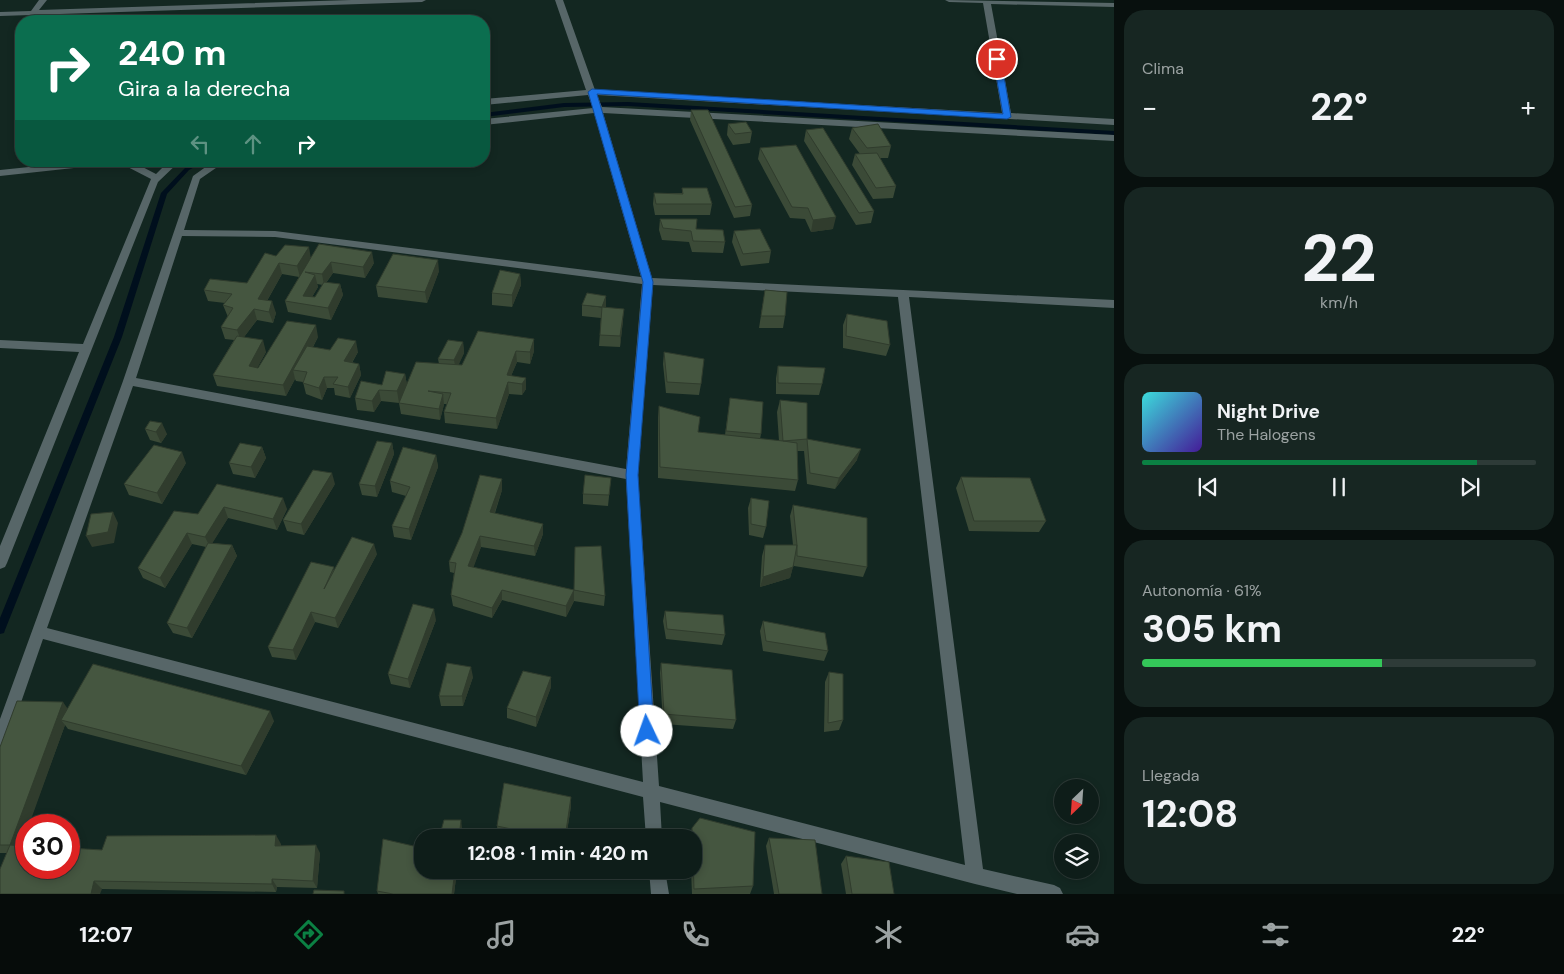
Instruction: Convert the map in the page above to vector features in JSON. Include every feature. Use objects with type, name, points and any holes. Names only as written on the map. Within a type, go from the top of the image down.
[{"type":"street","points":[[33,13],[44,0]]},
{"type":"street","points":[[0,14],[160,13],[331,2],[422,0]]},
{"type":"street","points":[[559,0],[598,110],[648,282],[632,475],[653,829]]},
{"type":"street","points":[[949,0],[1114,5]]},
{"type":"street","points":[[986,0],[1007,117]]},
{"type":"street","points":[[490,101],[592,92],[1114,122]]},
{"type":"street","points":[[490,121],[598,110],[1114,138]]},
{"type":"street","points":[[0,173],[54,167]]},
{"type":"street","points":[[135,167],[156,178]]},
{"type":"street","points":[[0,563],[156,178],[168,167]]},
{"type":"street","points":[[0,740],[129,381],[180,233],[196,178],[212,167]]},
{"type":"street","points":[[180,233],[275,234],[648,282],[1114,304]]},
{"type":"street","points":[[903,295],[975,876]]},
{"type":"street","points":[[0,344],[88,348]]},
{"type":"street","points":[[129,381],[632,475]]},
{"type":"street","points":[[39,632],[975,876],[1054,894]]},
{"type":"street","points":[[659,879],[660,894]]},
{"type":"building","points":[[691,110],[708,110],[752,205],[735,207]]},
{"type":"building","points":[[746,122],[752,132],[735,134],[728,124]]},
{"type":"building","points":[[878,124],[891,146],[867,148],[852,128]]},
{"type":"building","points":[[823,128],[874,211],[859,213],[806,130]]},
{"type":"building","points":[[796,145],[836,217],[813,220],[808,208],[792,207],[760,148]]},
{"type":"building","points":[[877,153],[896,186],[876,188],[855,154]]},
{"type":"building","points":[[682,188],[707,188],[712,204],[656,204],[654,193],[683,194]]},
{"type":"building","points":[[660,219],[697,219],[696,229],[723,230],[725,242],[693,241],[691,231],[663,228]]},
{"type":"building","points":[[760,229],[771,251],[743,254],[734,231]]},
{"type":"building","points":[[319,244],[372,252],[363,267],[331,262],[322,274],[305,272],[315,275],[303,296],[315,297],[324,282],[340,284],[328,308],[285,301]]},
{"type":"building","points":[[285,245],[309,247],[297,266],[279,263],[258,299],[272,301],[269,312],[254,309],[237,330],[221,327],[233,308],[223,305],[232,294],[204,290],[210,279],[247,283],[265,253],[276,256]]},
{"type":"building","points":[[393,254],[438,260],[425,292],[376,286]]},
{"type":"building","points":[[500,270],[520,274],[512,295],[492,293]]},
{"type":"building","points":[[765,290],[787,292],[785,316],[761,316]]},
{"type":"building","points":[[587,293],[606,296],[602,307],[582,305]]},
{"type":"building","points":[[602,307],[624,309],[620,336],[600,335]]},
{"type":"building","points":[[847,314],[887,321],[890,345],[846,336]]},
{"type":"building","points":[[287,321],[316,325],[283,385],[213,375],[237,336],[263,340],[249,366],[258,368]]},
{"type":"building","points":[[478,331],[534,339],[530,352],[516,351],[507,375],[526,378],[522,384],[508,382],[496,418],[444,412],[451,393],[428,391],[443,394],[439,409],[399,403],[416,362],[462,365]]},
{"type":"building","points":[[338,338],[356,341],[344,361],[359,364],[348,387],[333,384],[338,377],[324,377],[319,388],[303,383],[307,372],[293,370],[307,346],[330,350]]},
{"type":"building","points":[[448,340],[463,342],[454,360],[438,359]]},
{"type":"building","points":[[664,352],[704,359],[701,384],[667,382]]},
{"type":"building","points":[[778,366],[825,368],[822,384],[778,383]]},
{"type":"building","points":[[386,371],[405,374],[397,391],[379,390],[372,401],[355,398],[361,381],[382,385]]},
{"type":"building","points":[[730,398],[763,402],[761,434],[726,431]]},
{"type":"building","points":[[780,400],[807,403],[807,439],[783,441]]},
{"type":"building","points":[[659,406],[700,417],[698,432],[797,443],[798,480],[660,467]]},
{"type":"building","points":[[150,421],[162,423],[156,432],[145,429]]},
{"type":"building","points":[[807,439],[861,449],[839,478],[810,473]]},
{"type":"building","points":[[377,441],[392,443],[375,486],[359,484]]},
{"type":"building","points":[[240,443],[262,447],[251,467],[229,463]]},
{"type":"building","points":[[154,445],[182,452],[157,493],[124,484]]},
{"type":"building","points":[[403,447],[436,455],[409,529],[392,526],[410,487],[390,481]]},
{"type":"building","points":[[313,470],[332,473],[301,524],[283,520]]},
{"type":"building","points":[[480,475],[502,479],[490,512],[543,524],[534,546],[480,536],[468,566],[574,590],[566,606],[502,590],[492,608],[451,595],[456,563],[449,562],[462,533]]},
{"type":"building","points":[[585,475],[611,478],[609,495],[583,494]]},
{"type":"building","points":[[961,477],[1030,478],[1046,521],[974,521]]},
{"type":"building","points":[[217,484],[283,498],[273,519],[224,507],[205,537],[187,533],[160,578],[138,568],[174,511],[198,514]]},
{"type":"building","points":[[751,498],[769,501],[766,527],[751,524]]},
{"type":"building","points":[[793,505],[867,518],[867,567],[797,556]]},
{"type":"building","points":[[113,512],[108,532],[86,536],[91,514]]},
{"type":"building","points":[[352,537],[374,544],[335,618],[311,612],[293,650],[268,647],[311,562],[334,567],[324,589]]},
{"type":"building","points":[[208,543],[232,545],[187,628],[167,623]]},
{"type":"building","points":[[765,545],[797,545],[793,567],[763,577]]},
{"type":"building","points":[[601,546],[605,596],[574,590],[575,547]]},
{"type":"building","points":[[413,604],[434,609],[408,679],[388,674]]},
{"type":"building","points":[[665,611],[723,615],[725,635],[667,629]]},
{"type":"building","points":[[763,621],[825,633],[828,651],[766,641]]},
{"type":"building","points":[[447,663],[471,667],[462,696],[439,696]]},
{"type":"building","points":[[661,663],[732,670],[736,720],[664,714]]},
{"type":"building","points":[[93,664],[270,711],[241,766],[61,720]]},
{"type":"building","points":[[523,671],[551,677],[536,717],[507,708]]},
{"type":"building","points":[[829,672],[843,674],[843,720],[828,723]]},
{"type":"building","points":[[17,701],[63,702],[21,814],[15,814],[15,832],[10,845],[0,845],[0,747]]},
{"type":"building","points":[[504,783],[571,797],[566,829],[511,829],[497,826]]},
{"type":"building","points":[[700,818],[755,832],[753,886],[694,889],[694,879],[702,879],[702,829],[692,828]]},
{"type":"building","points":[[444,820],[461,820],[460,829],[442,829]]},
{"type":"building","points":[[276,835],[275,846],[316,845],[313,881],[272,879],[272,884],[94,881],[91,894],[0,894],[0,869],[10,845],[15,845],[15,879],[80,879],[80,849],[102,850],[107,836]]},
{"type":"building","points":[[769,838],[815,840],[822,894],[779,894]]},
{"type":"building","points":[[383,839],[414,846],[414,879],[454,879],[452,894],[393,894],[377,891]]},
{"type":"building","points":[[846,856],[889,862],[894,894],[852,894]]},
{"type":"building","points":[[314,890],[344,891],[344,894],[313,894]]},
{"type":"waterway","points":[[490,114],[564,105],[628,104],[1114,133]]},
{"type":"waterway","points":[[0,630],[118,337],[164,193],[191,167]]},
{"type":"route","points":[[647,731],[632,475],[648,282],[592,92],[1007,117],[997,59]]}]
